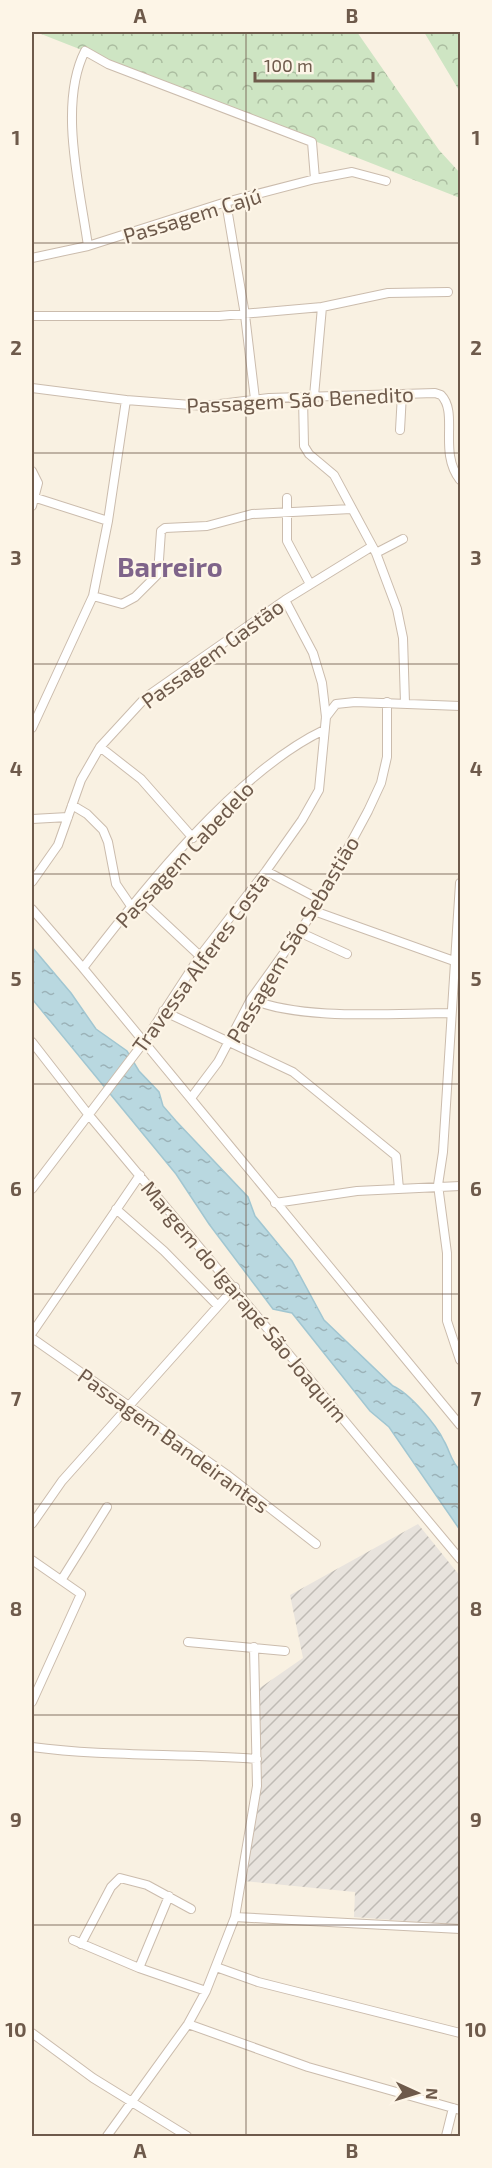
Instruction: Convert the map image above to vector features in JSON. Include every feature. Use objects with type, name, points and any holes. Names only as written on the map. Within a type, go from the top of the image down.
[{"type":"street","points":[[88,246],[73,125],[75,70],[85,51],[119,69],[312,142],[315,179]]},
{"type":"street","name":"Passagem Cajú","points":[[32,258],[88,246],[226,202],[315,179],[352,172],[386,181]]},
{"type":"street","points":[[226,202],[245,315],[255,399]]},
{"type":"street","points":[[32,316],[245,315],[322,307],[388,293],[448,292]]},
{"type":"street","points":[[314,396],[322,307]]},
{"type":"street","name":"Passagem São Benedito","points":[[32,388],[126,400],[204,406],[255,399],[435,393],[445,398],[448,414],[448,458],[460,480]]},
{"type":"street","points":[[400,430],[402,394]]},
{"type":"street","points":[[303,397],[304,446],[309,454],[334,475],[373,550],[401,624],[405,702]]},
{"type":"street","points":[[32,728],[93,596],[108,521],[126,400]]},
{"type":"street","points":[[32,471],[38,483],[32,501],[108,521]]},
{"type":"street","points":[[288,498],[287,541],[310,584]]},
{"type":"street","points":[[93,596],[122,604],[135,597],[159,572],[161,531],[165,528],[189,528],[252,514],[351,509]]},
{"type":"street","name":"Passagem Gastão","points":[[32,882],[53,853],[69,817],[81,780],[100,747],[146,697],[310,584],[373,550],[403,539]]},
{"type":"street","name":"Travessa Alferes Costa","points":[[32,1190],[142,1045],[200,956],[302,820],[319,790],[326,717],[322,682],[313,653],[285,600]]},
{"type":"street","name":"Passagem São Sebastião","points":[[191,1098],[229,1043],[233,1029],[251,999],[321,900],[381,783],[389,739],[387,702]]},
{"type":"street","points":[[326,717],[336,704],[405,702],[460,706]]},
{"type":"street","name":"Passagem Cabedelo","points":[[83,968],[131,906],[193,837],[259,774],[304,740],[324,730]]},
{"type":"street","points":[[100,747],[141,779],[193,837]]},
{"type":"street","points":[[72,805],[87,813],[103,830],[112,855],[116,884],[131,906]]},
{"type":"street","points":[[32,819],[69,817]]},
{"type":"street","points":[[266,871],[321,900]]},
{"type":"street","points":[[460,883],[450,1013],[444,1152],[438,1185],[447,1253],[447,1321],[460,1360]]},
{"type":"street","points":[[139,899],[200,956]]},
{"type":"street","points":[[32,909],[83,968],[142,1045],[191,1098],[275,1203],[460,1425]]},
{"type":"street","points":[[314,911],[454,961]]},
{"type":"street","points":[[299,932],[347,954]]},
{"type":"street","points":[[251,999],[290,1011],[364,1014],[450,1013]]},
{"type":"street","points":[[163,1011],[293,1072],[393,1152],[399,1162],[399,1189]]},
{"type":"street","name":"Margem do Igarapé São Joaquim","points":[[32,1042],[460,1559]]},
{"type":"street","points":[[32,1336],[140,1175]]},
{"type":"street","points":[[275,1203],[321,1194],[438,1185],[460,1186]]},
{"type":"street","points":[[116,1209],[180,1266],[218,1306]]},
{"type":"street","points":[[32,1524],[63,1481],[235,1287]]},
{"type":"street","name":"Passagem Bandeirantes","points":[[32,1336],[226,1474],[316,1544]]},
{"type":"street","points":[[62,1579],[107,1508]]},
{"type":"street","points":[[32,1560],[81,1594],[32,1702]]},
{"type":"street","points":[[188,1642],[285,1651]]},
{"type":"street","points":[[107,2136],[188,2024],[206,1991],[236,1917],[256,1786],[254,1647]]},
{"type":"street","points":[[32,1747],[124,1755],[182,1754],[257,1759]]},
{"type":"street","points":[[191,1909],[135,1881],[120,1878],[114,1883],[77,1942],[139,1968],[206,1991]]},
{"type":"street","points":[[139,1968],[169,1896]]},
{"type":"street","points":[[236,1917],[460,1929]]},
{"type":"street","points":[[216,1967],[258,1982],[460,2033]]},
{"type":"street","points":[[188,2024],[318,2070],[457,2109],[446,2136]]},
{"type":"street","points":[[32,2032],[133,2103],[187,2136]]},
{"type":"shaded area","points":[[418,1524],[460,1576],[460,1925],[354,1917],[355,1892],[244,1881],[256,1783],[251,1694],[303,1658],[290,1595]]},
{"type":"green space","points":[[36,32],[357,32],[439,150],[460,173],[460,198]]},
{"type":"green space","points":[[424,32],[460,32],[460,92]]},
{"type":"water","points":[[32,947],[71,993],[96,1029],[127,1051],[139,1071],[159,1092],[163,1106],[248,1197],[255,1216],[292,1261],[324,1320],[393,1386],[414,1402],[435,1426],[460,1470],[460,1530],[389,1427],[370,1411],[292,1313],[273,1309],[209,1224],[176,1174],[33,1000]]},
{"type":"district","name":"Barreiro","points":[[170,566]]}]
